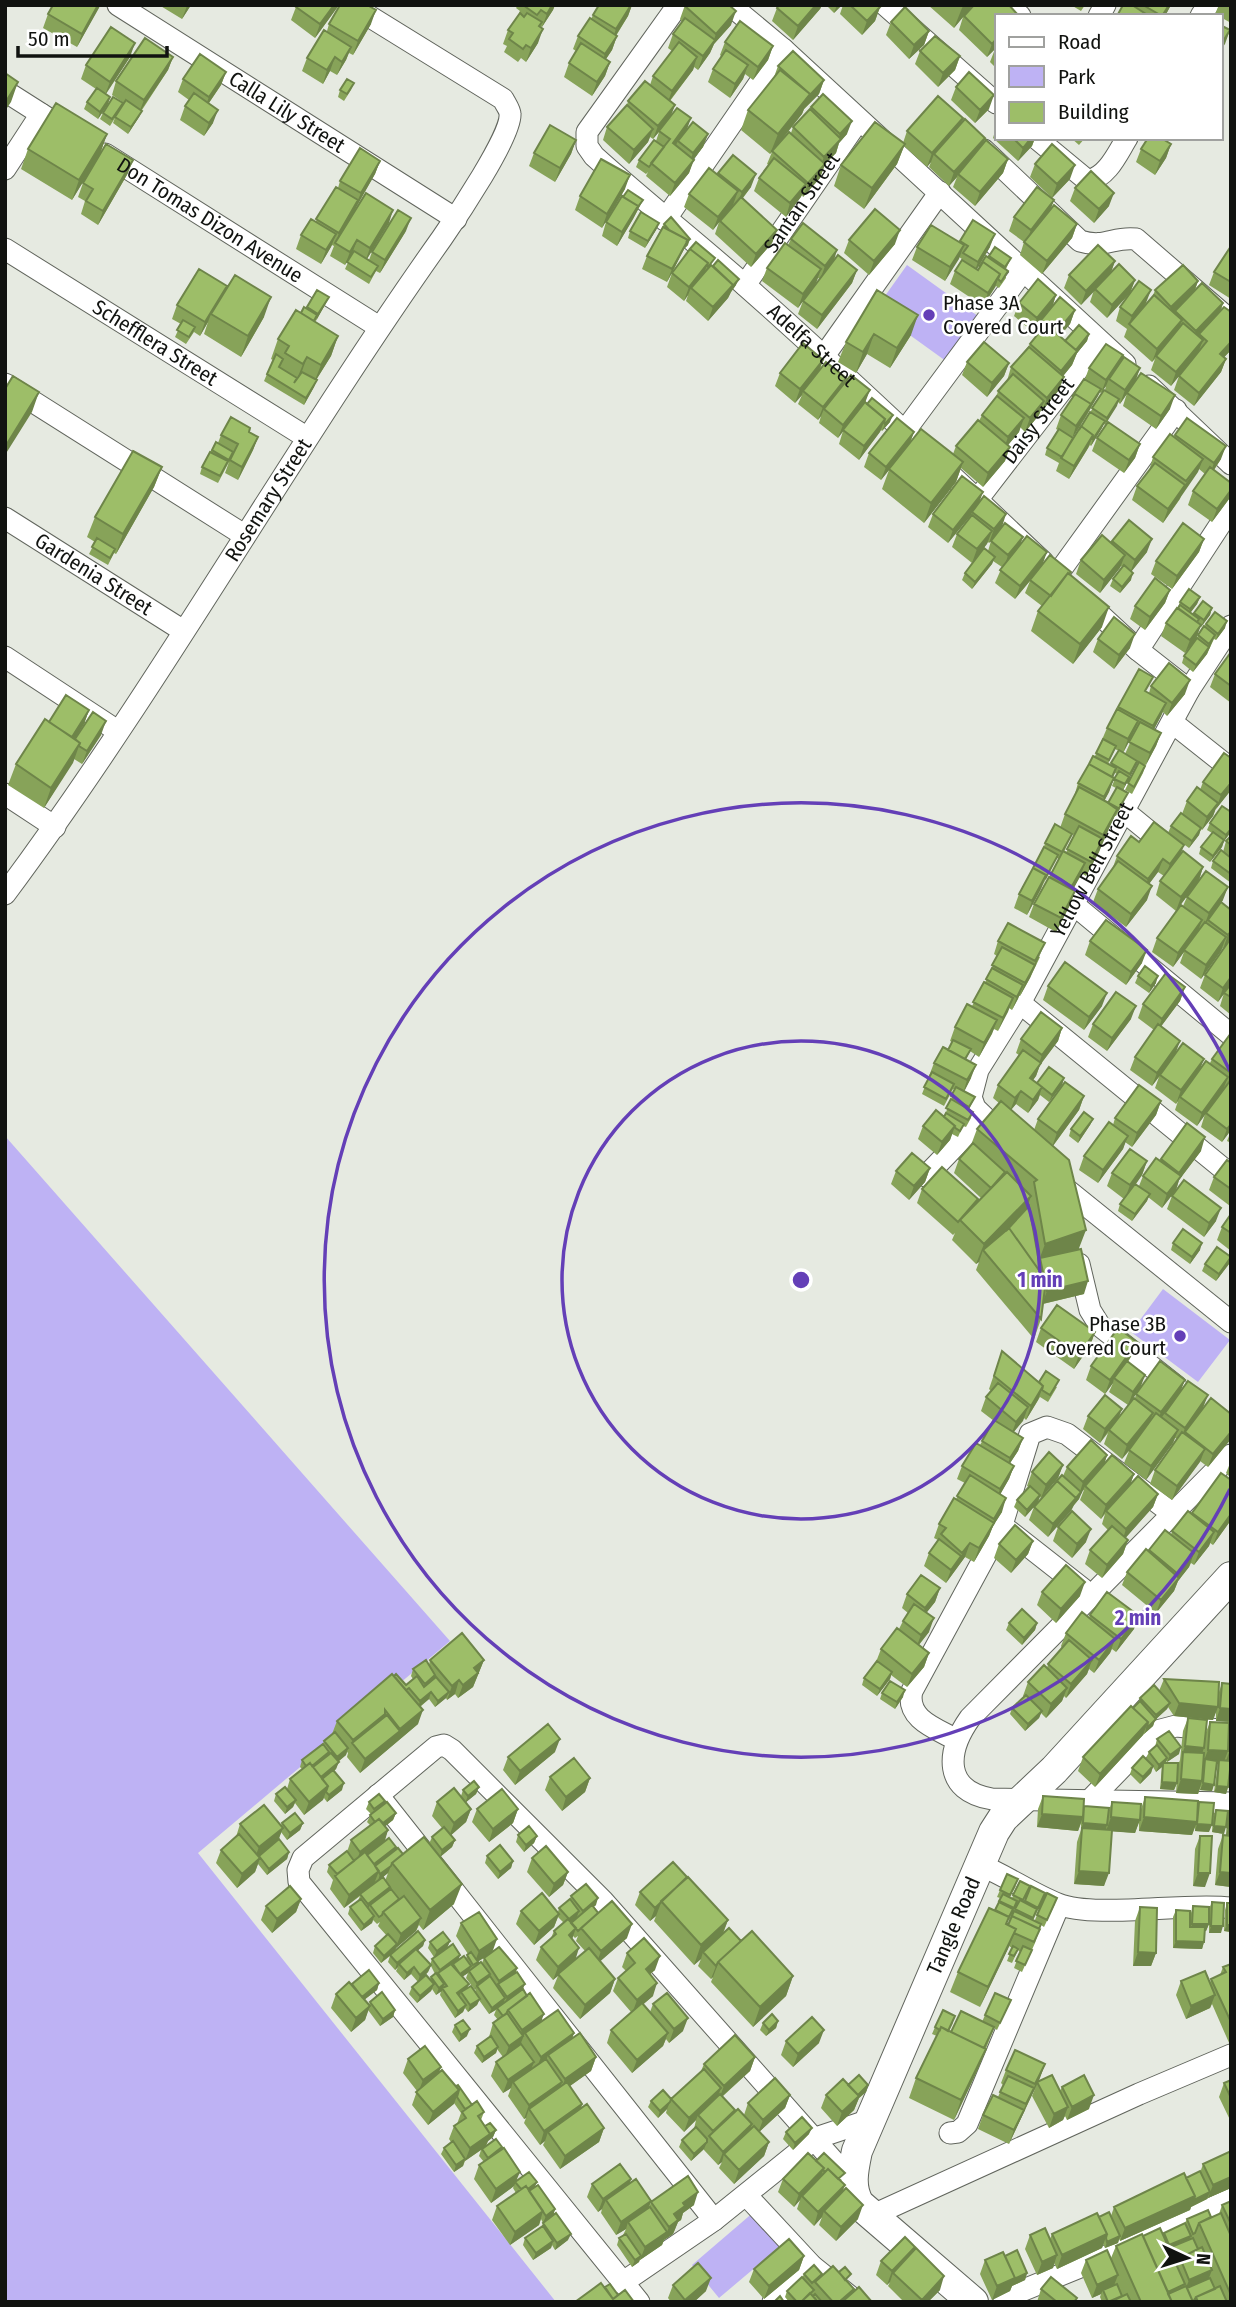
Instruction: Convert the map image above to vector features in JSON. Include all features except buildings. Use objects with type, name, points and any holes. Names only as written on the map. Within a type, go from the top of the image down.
[{"type":"street","name":"Calla Lily Street","points":[[118,5],[456,219]]},
{"type":"street","name":"Rosemary Street","points":[[5,894],[55,827],[306,437],[379,327],[456,219],[505,134],[510,114],[503,99],[351,5]]},
{"type":"street","name":"Adelfa Street","points":[[678,5],[587,132],[587,146],[594,156],[664,220],[745,285],[1138,650],[1189,690]]},
{"type":"street","points":[[730,5],[783,49],[858,121],[940,192],[1231,464]]},
{"type":"street","points":[[890,7],[995,102]]},
{"type":"street","points":[[664,220],[783,49]]},
{"type":"street","name":"Don Tomas Dizon Avenue","points":[[5,91],[379,327]]},
{"type":"street","points":[[5,169],[41,114]]},
{"type":"street","name":"Santan Street","points":[[745,285],[858,121]]},
{"type":"street","points":[[967,134],[1080,241],[1098,246],[1126,238],[1136,239],[1231,321]]},
{"type":"street","points":[[1038,140],[1088,181],[1097,179],[1126,140]]},
{"type":"street","points":[[824,356],[940,192]]},
{"type":"street","name":"Schefflera Street","points":[[5,249],[306,437]]},
{"type":"street","points":[[904,432],[1023,271]]},
{"type":"street","name":"Daisy Street","points":[[977,500],[1099,342]]},
{"type":"street","points":[[5,384],[244,535]]},
{"type":"street","points":[[1057,575],[1176,410]]},
{"type":"street","points":[[1138,650],[1231,508]]},
{"type":"street","name":"Gardenia Street","points":[[5,518],[182,631]]},
{"type":"street","name":"Yellow Bell Street","points":[[982,1118],[971,1097],[978,1070],[1020,1003],[1189,690],[1230,628]]},
{"type":"street","points":[[5,657],[118,731]]},
{"type":"street","points":[[1173,723],[1231,769]]},
{"type":"street","points":[[5,794],[55,827]]},
{"type":"street","points":[[1125,812],[1188,863]]},
{"type":"street","points":[[1073,904],[1231,1035]]},
{"type":"street","points":[[1020,1003],[1231,1175]]},
{"type":"street","points":[[926,1176],[982,1118],[1022,1152]]},
{"type":"street","points":[[1041,1168],[1231,1322]]},
{"type":"street","points":[[1071,1193],[1084,1290],[1090,1310],[1100,1326],[1188,1395]]},
{"type":"street","points":[[957,1740],[924,1722],[914,1712],[910,1697],[1002,1525],[1030,1434],[1041,1427],[1067,1434],[1174,1514]]},
{"type":"street","points":[[1231,1455],[970,1718],[957,1740],[953,1766],[956,1780],[965,1790],[992,1799],[1231,1803]]},
{"type":"street","points":[[1002,1525],[1093,1597]]},
{"type":"street","name":"Tangle Road","points":[[852,2182],[857,2151],[1003,1818],[1054,1770],[1231,1577]]},
{"type":"street","points":[[1089,1801],[1157,1731],[1175,1726],[1231,1731]]},
{"type":"street","points":[[639,2302],[299,1882],[298,1870],[303,1858],[436,1747],[444,1745],[452,1750],[603,1901],[816,2138],[852,2182],[853,2194],[871,2216],[973,2302]]},
{"type":"street","points":[[378,1795],[714,2220]]},
{"type":"street","points":[[981,1865],[1059,1905],[1093,1909],[1231,1908]]},
{"type":"street","points":[[950,2133],[958,2132],[967,2124],[1059,1905]]},
{"type":"street","points":[[871,2216],[1231,2055]]},
{"type":"street","points":[[622,2283],[747,2196],[816,2138],[870,2120]]},
{"type":"street","points":[[747,2196],[812,2266],[857,2302]]},
{"type":"street","points":[[1004,2298],[1052,2288],[1231,2199]]},
{"type":"street","points":[[773,2302],[812,2266]]},
{"type":"green space","name":"Phase 3A Covered Court","points":[[907,265],[982,319],[950,364],[875,310]]},
{"type":"green space","points":[[5,1136],[450,1641],[198,1853],[556,2302],[5,2302]]},
{"type":"green space","name":"Phase 3B Covered Court","points":[[1163,1289],[1230,1340],[1198,1382],[1131,1332]]},
{"type":"green space","points":[[755,2211],[783,2244],[719,2298],[692,2265]]},
{"type":"place","name":"Phase 3A Covered Court","points":[[929,315]]},
{"type":"place","name":"Phase 3B Covered Court","points":[[1180,1336]]}]
